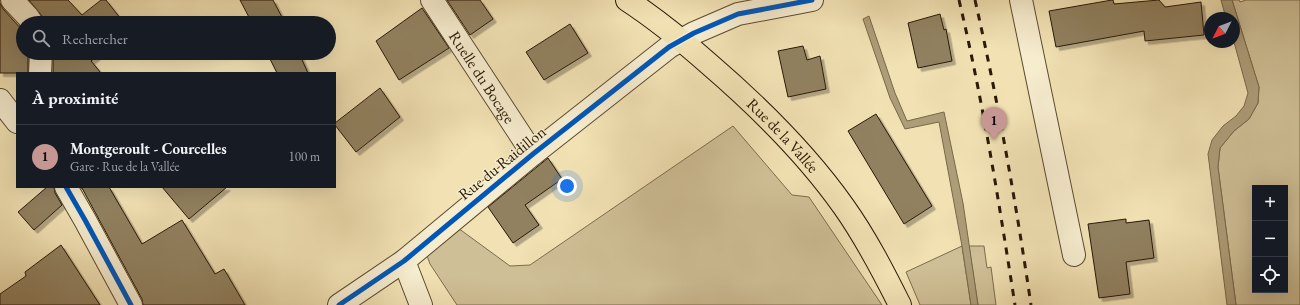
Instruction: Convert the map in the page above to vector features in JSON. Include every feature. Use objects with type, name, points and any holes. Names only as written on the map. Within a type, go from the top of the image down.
[{"type":"main road","name":"Rue de la Vallée","points":[[627,0],[682,40],[768,117],[822,178],[865,240],[900,305]]},
{"type":"street","points":[[12,0],[27,16]]},
{"type":"street","name":"Ruelle du Bocage","points":[[432,0],[533,154]]},
{"type":"street","name":"Rue du Raidillon","points":[[339,305],[404,261],[533,154],[668,47],[694,33],[738,14],[812,0]]},
{"type":"street","points":[[1022,0],[1074,254]]},
{"type":"street","points":[[40,72],[41,60]]},
{"type":"street","points":[[0,100],[16,121]]},
{"type":"street","points":[[67,188],[131,305]]},
{"type":"street","points":[[404,261],[421,305]]},
{"type":"shaded area","points":[[1221,0],[1232,0],[1236,12],[1224,12]]},
{"type":"shaded area","points":[[1232,0],[1239,0],[1240,2],[1246,0],[1300,0],[1300,305],[1236,305],[1218,167],[1220,148],[1234,131],[1249,119],[1258,103],[1259,87],[1240,26],[1240,12],[1236,12]]},
{"type":"shaded area","points":[[869,16],[895,93],[907,121],[944,112],[963,203],[978,305],[971,305],[962,246],[939,122],[905,129],[890,98],[863,19]]},
{"type":"shaded area","points":[[1240,26],[1259,87],[1258,103],[1249,119],[1234,131],[1220,148],[1218,167],[1236,305],[1227,305],[1208,154],[1212,140],[1223,126],[1236,116],[1244,106],[1248,93],[1236,48],[1240,48]]},
{"type":"shaded area","points":[[733,126],[792,195],[809,197],[882,305],[457,305],[430,264],[426,253],[458,228],[510,266],[530,265]]},
{"type":"shaded area","points":[[962,246],[971,305],[920,305],[906,272]]},
{"type":"shaded area","points":[[969,246],[984,246],[987,268],[991,267],[996,305],[978,305]]},
{"type":"building","points":[[29,0],[68,0],[82,15],[101,0],[106,0],[119,16],[42,16]]},
{"type":"building","points":[[240,0],[273,0],[281,16],[248,16]]},
{"type":"building","points":[[447,0],[480,0],[493,19],[470,35]]},
{"type":"building","points":[[1113,0],[1114,4],[1159,0],[1165,7],[1201,2],[1204,35],[1145,41],[1144,31],[1056,47],[1049,11]]},
{"type":"building","points":[[0,3],[3,9],[16,23],[16,60],[28,60],[28,72],[0,73]]},
{"type":"building","points":[[422,8],[449,48],[399,80],[376,41]]},
{"type":"building","points":[[940,14],[944,30],[946,29],[952,61],[918,68],[908,23]]},
{"type":"building","points":[[570,24],[588,53],[544,80],[526,52]]},
{"type":"building","points":[[803,46],[807,60],[820,56],[826,89],[788,97],[778,51]]},
{"type":"building","points":[[53,60],[92,60],[91,61],[100,72],[53,72]]},
{"type":"building","points":[[270,60],[302,60],[308,72],[276,72]]},
{"type":"building","points":[[380,88],[400,117],[356,152],[336,126],[336,122]]},
{"type":"building","points":[[876,114],[932,206],[904,224],[848,131]]},
{"type":"building","points":[[548,158],[562,179],[525,205],[539,225],[513,243],[488,207]]},
{"type":"building","points":[[46,188],[54,188],[55,193],[62,205],[34,230],[18,212]]},
{"type":"building","points":[[82,188],[110,188],[142,244],[182,220],[215,274],[224,269],[245,305],[143,305],[142,299]]},
{"type":"building","points":[[163,188],[226,188],[189,219]]},
{"type":"building","points":[[1126,219],[1126,223],[1149,220],[1154,258],[1126,262],[1130,294],[1099,298],[1088,224]]},
{"type":"building","points":[[61,245],[100,305],[0,305],[0,294],[26,276],[25,272]]},
{"type":"railway","points":[[959,0],[968,38],[997,190],[1015,305]]},
{"type":"railway","points":[[975,0],[1006,152],[1031,305]]},
{"type":"cycle path","points":[[339,305],[404,261],[533,154],[669,47],[694,33],[738,14],[812,0]]},
{"type":"cycle path","points":[[67,188],[131,305]]},
{"type":"place","name":"Montgeroult - Courcelles","points":[[994,140]]}]
